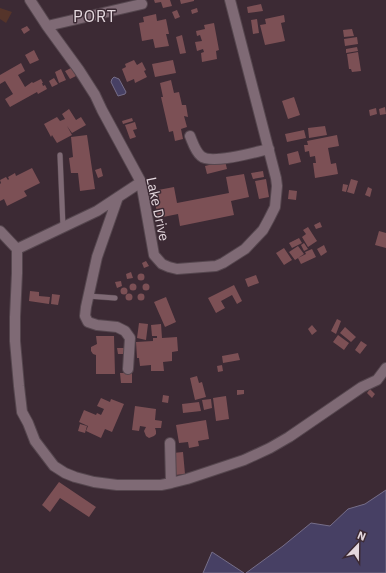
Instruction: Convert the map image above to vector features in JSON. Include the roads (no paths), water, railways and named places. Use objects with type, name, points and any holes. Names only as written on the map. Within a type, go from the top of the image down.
[{"type":"street","name":"Lake Drive","points":[[30,0],[95,95],[141,182],[154,255],[162,264],[177,269],[216,266],[223,263],[245,249],[263,230],[275,207],[276,178],[230,0]]},
{"type":"street","points":[[47,26],[142,4]]},
{"type":"street","points":[[190,136],[195,148],[201,156],[206,159],[219,160],[269,149]]},
{"type":"street","points":[[17,249],[96,211],[141,182]]},
{"type":"street","points":[[118,197],[97,257],[84,316],[88,322],[97,325],[116,327],[125,331],[130,338],[128,369]]},
{"type":"street","points":[[0,230],[17,249],[15,340],[22,412],[35,441],[54,466],[65,474],[94,482],[117,485],[162,485],[244,460],[289,438],[362,387],[376,380],[386,368]]},
{"type":"street","points":[[170,443],[172,483]]},
{"type":"lane","points":[[60,155],[63,227]]},
{"type":"lane","points":[[88,296],[115,298]]},
{"type":"district","name":"PORT","points":[[95,16]]}]
